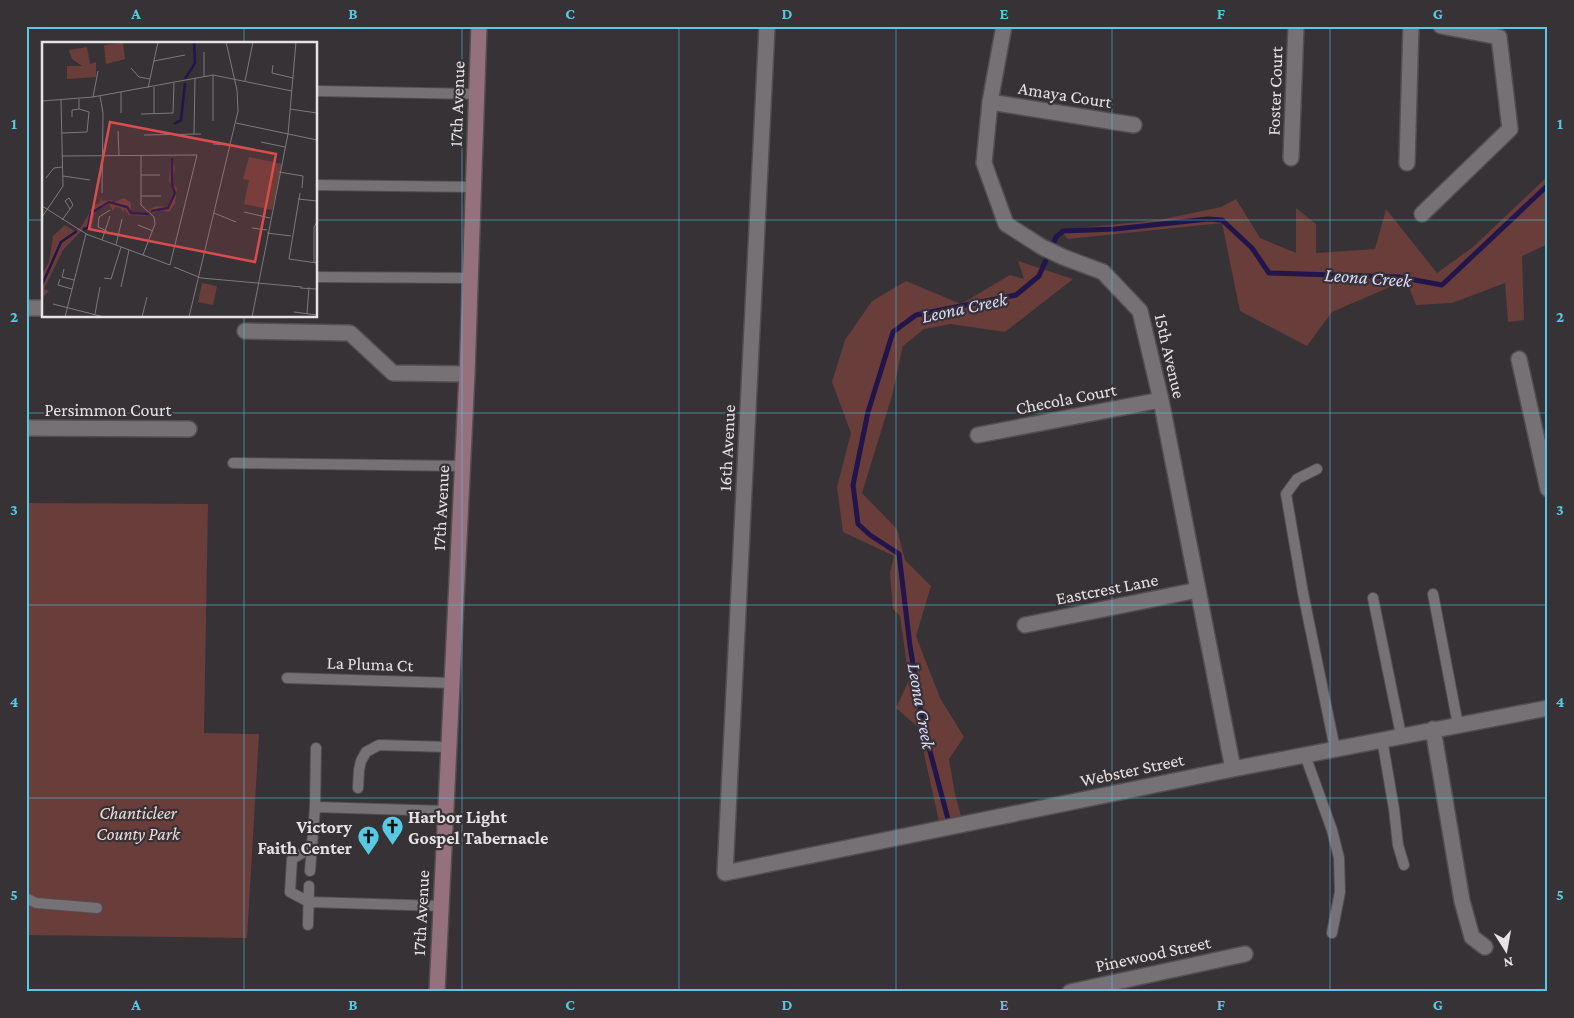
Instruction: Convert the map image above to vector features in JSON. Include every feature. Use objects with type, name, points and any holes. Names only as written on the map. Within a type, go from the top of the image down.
[{"type":"main road","name":"17th Avenue","points":[[436,992],[467,374],[479,26]]},
{"type":"street","name":"16th Avenue","points":[[725,872],[767,26]]},
{"type":"street","name":"15th Avenue","points":[[1004,26],[990,102],[984,163],[1006,224],[1042,247],[1103,272],[1140,311],[1161,400],[1233,769]]},
{"type":"street","name":"Foster Court","points":[[1291,158],[1296,26]]},
{"type":"street","points":[[1407,163],[1411,26]]},
{"type":"street","points":[[1422,214],[1510,129],[1499,37],[1441,26]]},
{"type":"street","name":"Amaya Court","points":[[990,102],[1134,125]]},
{"type":"street","points":[[26,308],[42,308]]},
{"type":"street","points":[[245,331],[350,333],[394,373],[467,374]]},
{"type":"street","points":[[1519,359],[1548,489]]},
{"type":"street","name":"Checola Court","points":[[978,435],[1161,400]]},
{"type":"street","name":"Persimmon Court","points":[[26,428],[189,429]]},
{"type":"street","name":"Eastcrest Lane","points":[[1024,625],[1198,590]]},
{"type":"street","name":"Webster Street","points":[[725,872],[1305,754],[1548,708]]},
{"type":"street","points":[[1433,729],[1462,901],[1472,937],[1485,947]]},
{"type":"street","name":"Pinewood Street","points":[[1070,992],[1245,954]]},
{"type":"lane","points":[[318,91],[476,94]]},
{"type":"lane","points":[[318,185],[473,187]]},
{"type":"lane","points":[[318,277],[470,278]]},
{"type":"lane","points":[[233,463],[462,466]]},
{"type":"lane","points":[[1317,469],[1297,479],[1286,494],[1286,500],[1335,749]]},
{"type":"lane","points":[[1433,594],[1458,724]]},
{"type":"lane","points":[[1373,598],[1401,736]]},
{"type":"lane","name":"La Pluma Ct","points":[[287,678],[452,683]]},
{"type":"lane","points":[[1382,739],[1398,845],[1404,865]]},
{"type":"lane","points":[[358,788],[361,761],[366,752],[379,745],[448,747]]},
{"type":"lane","points":[[310,871],[315,807],[316,748]]},
{"type":"lane","points":[[1305,754],[1340,858],[1340,892],[1332,933]]},
{"type":"lane","points":[[315,807],[445,811]]},
{"type":"lane","points":[[312,848],[292,859],[290,892],[309,902],[440,906]]},
{"type":"lane","points":[[308,925],[309,886]]},
{"type":"lane","points":[[26,898],[36,903],[97,908]]},
{"type":"green space","points":[[1548,176],[1548,244],[1522,256],[1524,320],[1508,322],[1505,283],[1452,303],[1416,305],[1406,280],[1332,312],[1307,346],[1240,311],[1222,223],[1068,239],[1060,230],[1159,220],[1221,207],[1236,199],[1260,238],[1296,253],[1296,208],[1316,224],[1316,253],[1375,249],[1386,209],[1437,273],[1473,247]]},
{"type":"green space","points":[[1018,261],[1073,279],[1005,332],[951,324],[924,329],[903,346],[892,396],[862,493],[897,529],[905,560],[931,586],[916,636],[940,698],[964,737],[949,759],[961,816],[939,821],[918,727],[896,708],[909,680],[900,616],[893,609],[890,573],[894,556],[843,532],[837,487],[851,433],[832,382],[845,340],[872,301],[906,281],[961,304],[1010,275],[1024,279]]},
{"type":"green space","name":"Chanticleer County Park","points":[[26,503],[208,504],[204,733],[259,734],[247,938],[26,935]]},
{"type":"waterway","name":"Leona Creek","points":[[948,819],[923,725],[910,646],[899,554],[870,535],[858,524],[853,485],[868,412],[893,332],[916,315],[1016,295],[1039,276],[1056,237],[1063,231],[1115,229],[1208,219],[1222,220],[1252,248],[1269,273],[1399,277],[1442,285],[1548,185]]},
{"type":"place","name":"Harbor Light Gospel Tabernacle","points":[[392,846]]},
{"type":"place","name":"Victory Faith Center","points":[[368,856]]}]
